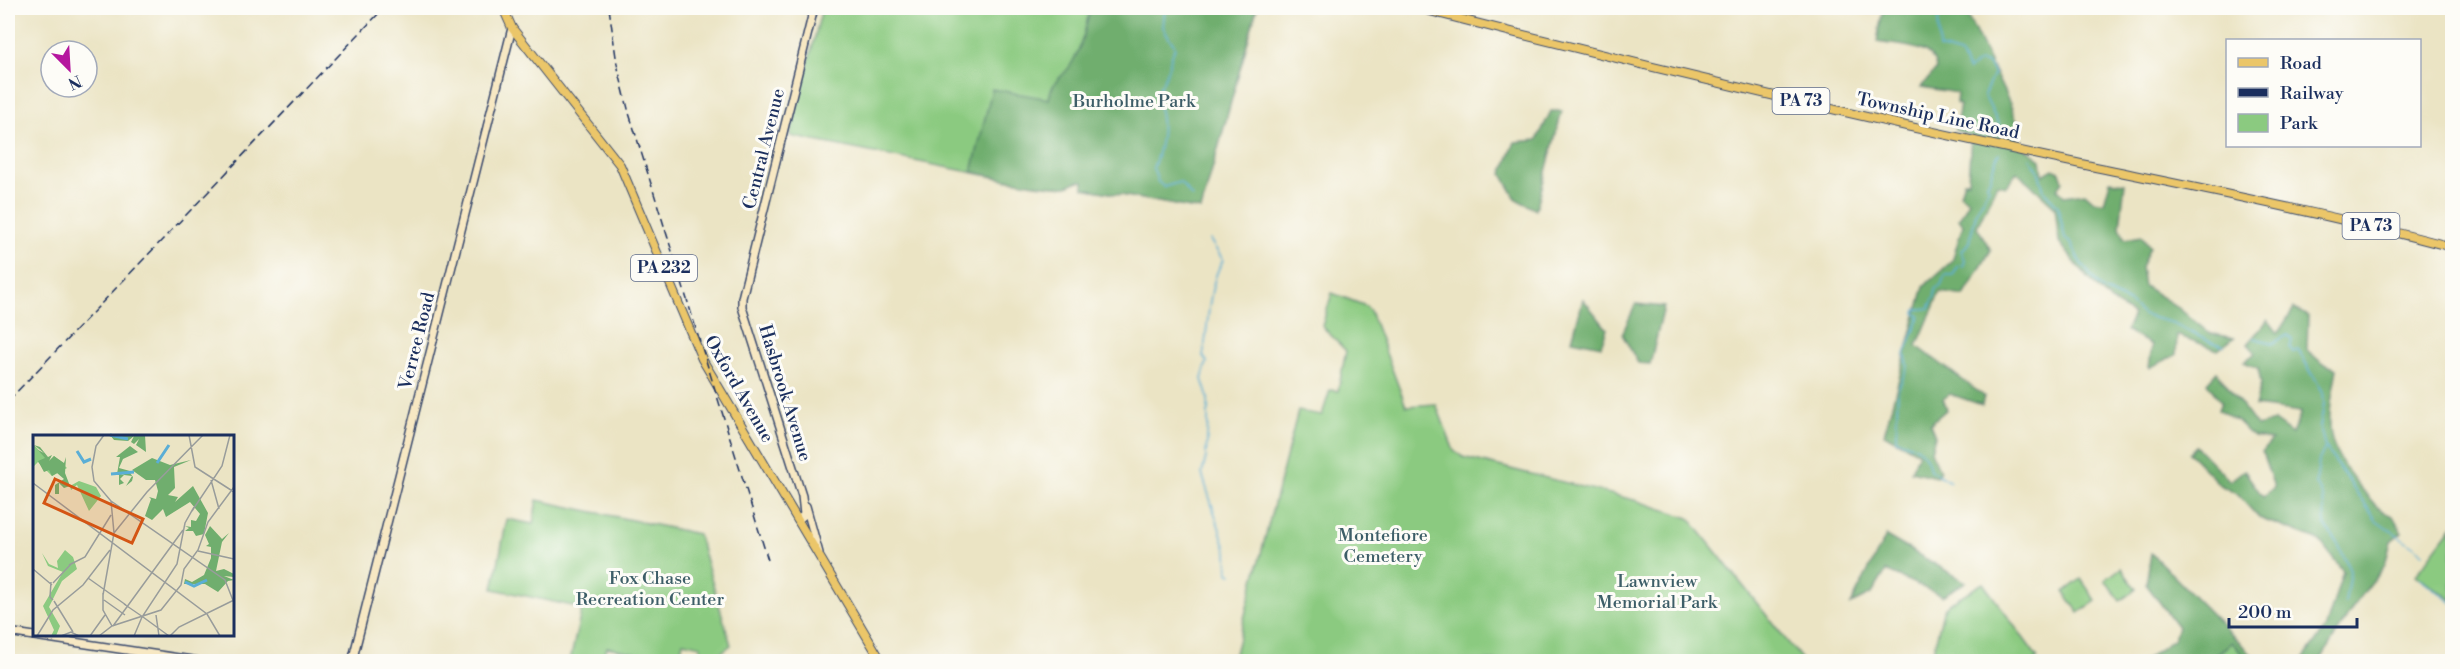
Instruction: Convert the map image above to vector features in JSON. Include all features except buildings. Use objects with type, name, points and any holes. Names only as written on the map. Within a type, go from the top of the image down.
[{"type":"main road","name":"Oxford Avenue","points":[[503,8],[512,28],[621,165],[702,359],[882,662]]},
{"type":"main road","name":"Central Avenue","points":[[742,298],[814,8]]},
{"type":"main road","name":"Township Line Road","points":[[1418,8],[1639,63],[1855,113],[2226,192],[2452,247]]},
{"type":"main road","name":"Verree Road","points":[[352,662],[512,28]]},
{"type":"main road","name":"Hasbrook Avenue","points":[[742,298],[742,307],[808,509],[819,556]]},
{"type":"main road","name":"Hasbrook Avenue","points":[[798,520],[804,513],[802,496]]},
{"type":"main road","points":[[8,632],[33,636]]},
{"type":"main road","points":[[34,636],[205,662]]},
{"type":"green space","name":"Burholme Park","points":[[822,8],[1257,8],[1201,210],[1083,188],[1084,181],[1076,180],[1067,186],[1009,180],[790,136]]},
{"type":"green space","points":[[1090,8],[1257,8],[1201,210],[1083,188],[1084,181],[1067,186],[1047,186],[972,172],[992,89],[1049,99],[1055,83],[1069,68],[1078,50]]},
{"type":"green space","points":[[1883,8],[1964,8],[2018,124],[2016,142],[2041,160],[2043,175],[2053,169],[2060,172],[2063,181],[2057,189],[2064,196],[2085,193],[2094,201],[2104,203],[2110,181],[2125,183],[2120,227],[2125,239],[2142,236],[2150,247],[2141,267],[2144,286],[2176,306],[2209,333],[2234,338],[2218,350],[2177,335],[2176,355],[2149,368],[2152,345],[2126,331],[2133,315],[2108,299],[2081,270],[2059,242],[2055,207],[2017,172],[2006,186],[1997,184],[1977,227],[1991,250],[1964,296],[1940,292],[1917,346],[1984,396],[1982,405],[1950,394],[1943,399],[1947,409],[1930,424],[1935,436],[1931,451],[1940,471],[1936,477],[1911,471],[1919,453],[1884,434],[1924,286],[1952,261],[1963,225],[1959,219],[1969,201],[1960,194],[1964,181],[1968,181],[1971,136],[1955,130],[1960,105],[1956,103],[1957,93],[1921,87],[1936,70],[1934,61],[1929,55],[1914,48],[1877,42]]},
{"type":"green space","points":[[1551,111],[1562,111],[1536,210],[1516,199],[1502,174],[1515,142],[1537,140]]},
{"type":"green space","name":"Montefiore Cemetery","points":[[1332,293],[1366,306],[1370,311],[1406,406],[1436,404],[1454,451],[1463,457],[1638,501],[1689,518],[1803,661],[1233,661],[1298,411],[1322,415],[1330,390],[1338,391],[1346,351],[1322,326]]},
{"type":"green space","points":[[1583,299],[1607,329],[1601,346],[1572,340]]},
{"type":"green space","points":[[1636,304],[1664,307],[1650,364],[1638,363],[1622,334]]},
{"type":"green space","points":[[2294,308],[2308,316],[2307,350],[2322,363],[2337,369],[2330,420],[2334,446],[2340,459],[2372,501],[2393,516],[2402,532],[2391,541],[2385,565],[2353,607],[2320,661],[2302,661],[2326,627],[2343,571],[2320,541],[2259,518],[2238,495],[2220,485],[2189,453],[2196,446],[2230,481],[2244,470],[2263,497],[2274,487],[2262,452],[2272,440],[2253,437],[2236,420],[2218,410],[2221,402],[2207,383],[2217,372],[2257,426],[2274,421],[2292,434],[2301,412],[2255,406],[2261,383],[2258,368],[2244,362],[2255,353],[2247,344],[2268,320],[2278,333]]},
{"type":"green space","name":"Fox Chase Recreation Center","points":[[537,500],[698,534],[731,645],[710,661],[698,661],[701,646],[683,642],[679,661],[646,659],[644,655],[607,647],[603,661],[574,659],[570,661],[582,608],[493,589],[507,519],[533,524]]},
{"type":"green space","points":[[2452,527],[2452,600],[2416,575]]},
{"type":"green space","points":[[1886,536],[1966,582],[1942,596],[1886,571],[1872,594],[1851,604]]},
{"type":"green space","points":[[2151,553],[2258,661],[2248,661],[2232,642],[2208,661],[2143,661],[2174,639],[2178,627],[2146,584]]},
{"type":"green space","points":[[2121,568],[2136,589],[2120,601],[2105,580]]},
{"type":"green space","points":[[2081,579],[2096,601],[2079,613],[2064,592]]},
{"type":"green space","points":[[1983,583],[2038,658],[2034,662],[1931,661],[1943,611],[1949,603]]},
{"type":"green space","points":[[2232,642],[2248,661],[2208,662]]},
{"type":"waterway","points":[[1165,8],[1163,27],[1175,47],[1165,77],[1155,94],[1162,131],[1153,168],[1158,182],[1164,187],[1180,182],[1192,197]]},
{"type":"waterway","points":[[1948,8],[1938,11],[1939,48],[1960,54],[1968,70],[1979,62],[1988,64],[1994,73],[1984,95],[2002,131],[2015,138]]},
{"type":"waterway","points":[[2001,139],[2002,132]]},
{"type":"waterway","points":[[1950,482],[1930,470],[1926,457],[1919,449],[1896,440],[1898,389],[1908,366],[1905,354],[1920,316],[1915,313],[1916,310],[1929,308],[1935,296],[1935,289],[1941,285],[1945,275],[1953,275],[1959,265],[1963,266],[1965,261],[1962,251],[1969,242],[1977,210],[1989,188],[1987,184],[1999,154]]},
{"type":"waterway","points":[[2030,158],[2038,170],[2044,191],[2058,206],[2065,239],[2071,243],[2080,262],[2103,290],[2130,303],[2143,315],[2173,323],[2206,340],[2224,346]]},
{"type":"waterway","points":[[1210,240],[1223,260],[1211,294],[1203,356],[1207,362],[1202,379],[1208,398],[1208,420],[1206,457],[1202,474],[1227,552],[1228,572],[1232,574]]},
{"type":"waterway","points":[[2254,338],[2273,343],[2288,335],[2292,340],[2290,348],[2293,352],[2298,350],[2323,392],[2324,404],[2320,427],[2325,447],[2376,520],[2423,553]]},
{"type":"waterway","points":[[2325,448],[2319,460],[2316,484],[2323,497],[2325,525],[2339,546],[2350,571],[2345,602]]},
{"type":"waterway","points":[[2420,578],[2452,603]]},
{"type":"railway","points":[[8,401],[384,8]]},
{"type":"railway","points":[[609,8],[617,64],[629,113],[768,560]]},
{"type":"park label","name":"Lawnview Memorial Park","points":[[1657,591]]}]
